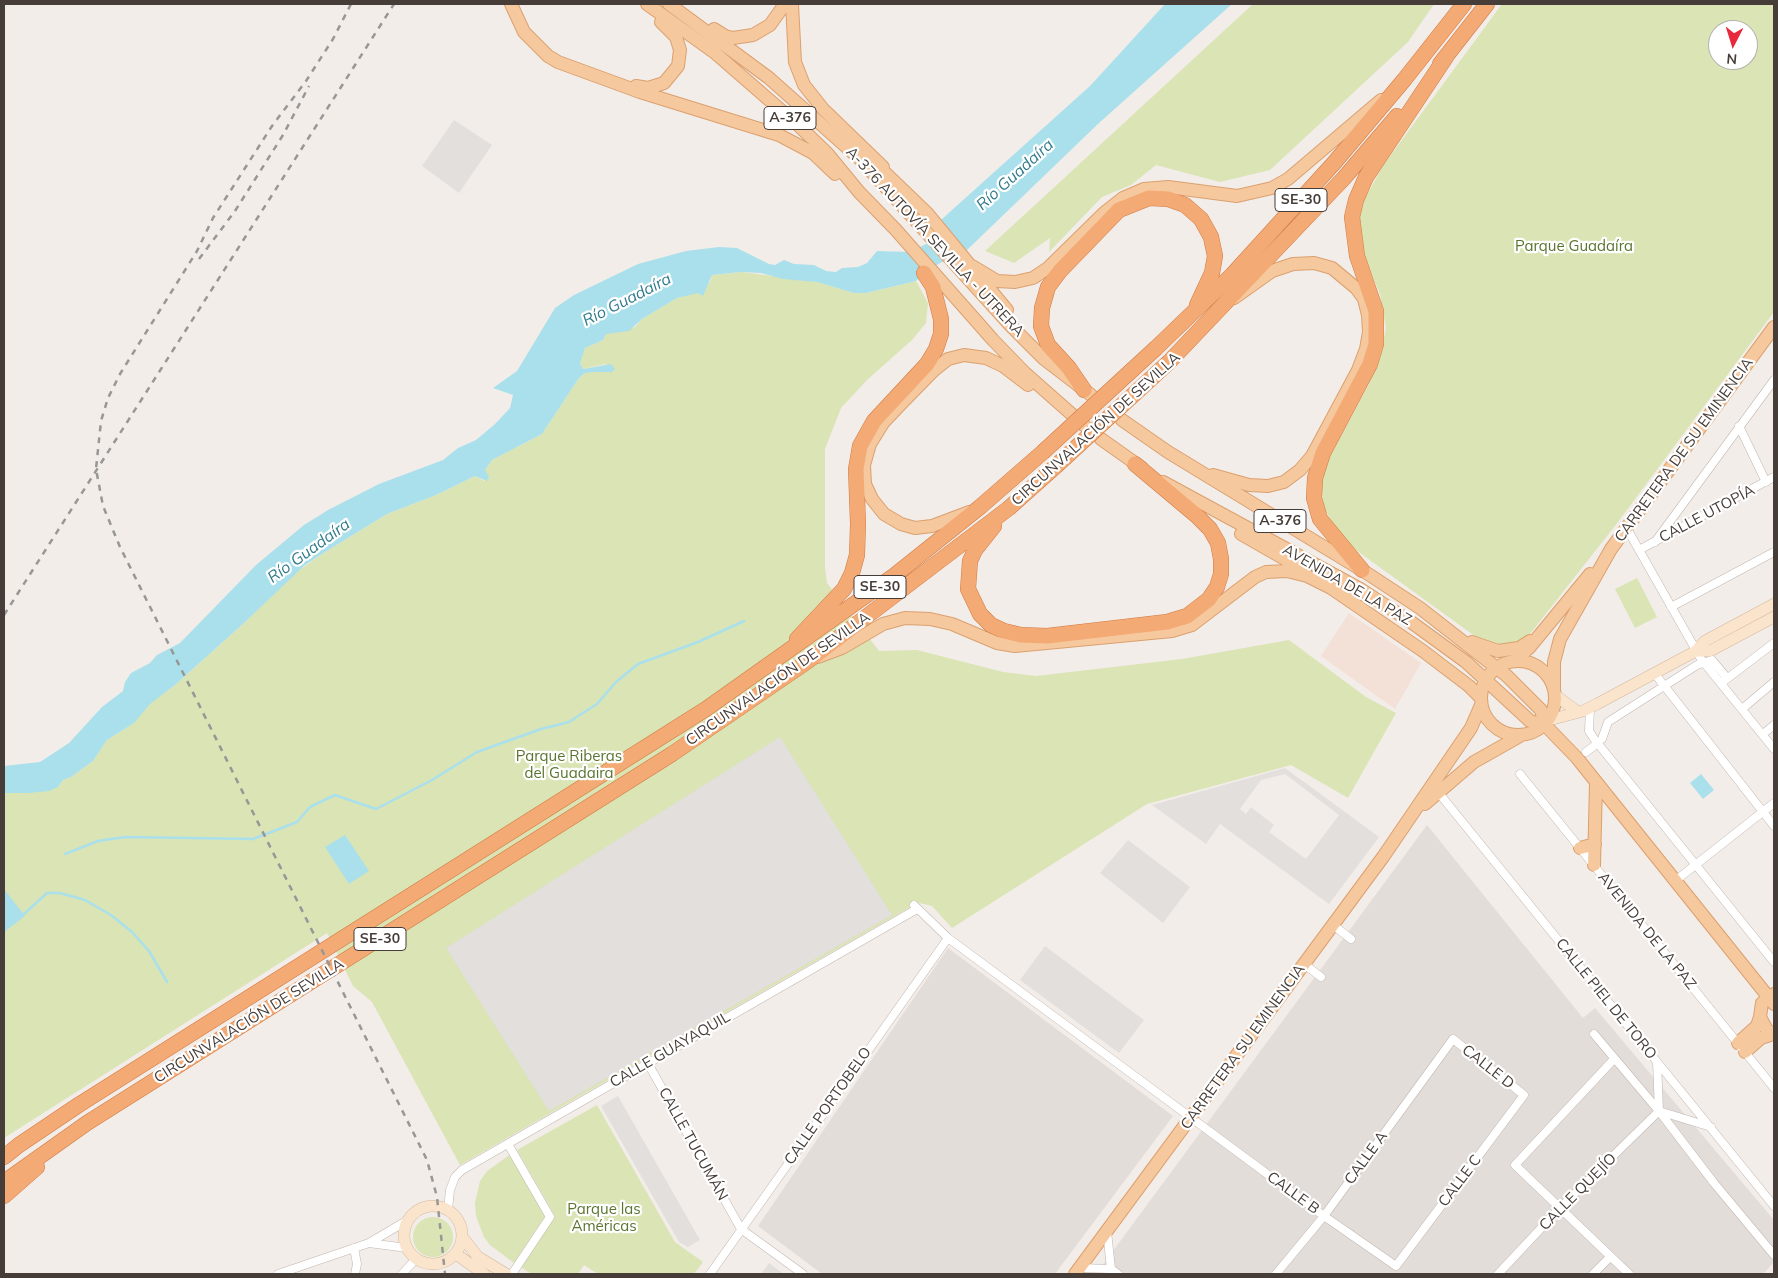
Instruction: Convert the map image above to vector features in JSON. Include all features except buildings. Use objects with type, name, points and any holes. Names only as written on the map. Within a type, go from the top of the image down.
[{"type":"highway","name":"CIRCUNVALACIÓN DE SEVILLA","points":[[4,1157],[18,1145],[80,1104],[706,709],[895,575],[980,507],[1043,452],[1192,315],[1334,163],[1404,80],[1464,4]]},
{"type":"highway","name":"CIRCUNVALACIÓN DE SEVILLA","points":[[4,1182],[88,1123],[663,759],[808,661],[1009,508],[1169,362],[1229,302],[1344,178],[1446,57],[1486,4]]},
{"type":"highway","points":[[1362,570],[1320,519],[1314,498],[1315,478],[1324,453],[1370,364],[1376,344],[1376,311],[1357,256],[1352,217],[1356,200],[1366,177],[1446,57]]},
{"type":"highway","points":[[1087,392],[1048,345],[1041,326],[1042,308],[1048,287],[1060,271],[1119,210],[1149,198],[1168,199],[1185,205],[1201,219],[1211,237],[1215,256],[1212,274],[1192,315]]},
{"type":"highway","points":[[776,661],[826,610],[844,589],[852,573],[857,547],[856,469],[860,446],[874,422],[927,364],[936,349],[941,334],[942,319],[936,284],[924,272]]},
{"type":"highway","points":[[1009,508],[975,550],[970,561],[968,589],[980,614],[991,625],[1021,636],[1046,636],[1167,622],[1187,616],[1209,599],[1217,587],[1221,566],[1218,542],[1210,529],[1197,516],[1135,464]]},
{"type":"highway","points":[[4,1196],[88,1123]]},
{"type":"main road","points":[[511,4],[524,32],[548,56],[582,72],[795,142],[813,153],[837,176],[859,192]]},
{"type":"main road","points":[[618,84],[648,88],[657,86],[670,79],[678,66],[680,50],[676,37],[667,26],[638,4]]},
{"type":"main road","name":"A-376 AUTOVÍA SEVILLA - UTRERA","points":[[647,4],[714,52],[749,81],[827,153],[894,232]]},
{"type":"main road","name":"A-376 AUTOVÍA SEVILLA - UTRERA","points":[[669,4],[795,100],[922,217]]},
{"type":"main road","points":[[675,4],[718,32],[733,38],[754,35],[770,24],[785,4]]},
{"type":"main road","points":[[792,4],[795,62],[804,85],[823,109],[903,189],[922,217],[968,270],[1048,355],[1058,370],[1087,392]]},
{"type":"main road","points":[[968,270],[997,281],[1015,282],[1033,278],[1048,268],[1104,213],[1123,198],[1144,189],[1168,187],[1237,196],[1272,188],[1288,179],[1404,80]]},
{"type":"main road","points":[[795,100],[829,121],[903,189]]},
{"type":"main road","points":[[894,232],[924,272]]},
{"type":"main road","points":[[894,232],[936,284],[1085,426]]},
{"type":"main road","points":[[1199,471],[1248,486],[1268,486],[1284,482],[1300,470],[1312,456],[1358,370],[1366,349],[1369,332],[1368,315],[1364,299],[1356,288],[1332,268],[1314,263],[1293,264],[1272,272],[1229,302]]},
{"type":"main road","name":"CARRETERA DE SU EMINENCIA","points":[[1547,722],[1555,704],[1554,662],[1560,639],[1611,549],[1774,327]]},
{"type":"main road","points":[[980,507],[932,526],[916,528],[901,524],[884,514],[868,492],[864,465],[870,444],[883,423],[933,371],[948,359],[964,355],[986,358],[1003,366],[1051,403],[1061,404]]},
{"type":"main road","name":"A-376","points":[[1122,420],[1199,471],[1362,570]]},
{"type":"main road","name":"AVENIDA DE LA PAZ","points":[[1101,439],[1166,484],[1362,590],[1458,656],[1530,720],[1547,722]]},
{"type":"main road","points":[[1166,484],[1206,512],[1316,577],[1423,650],[1469,686],[1481,701],[1486,717],[1494,728],[1507,734],[1520,736]]},
{"type":"main road","name":"CARRETERA DE SU EMINENCIA","points":[[1514,661],[1530,648],[1611,549]]},
{"type":"main road","name":"AVENIDA DE LA PAZ","points":[[1362,570],[1434,618],[1496,668],[1541,710],[1547,722],[1772,998]]},
{"type":"main road","points":[[808,661],[842,648],[883,624],[905,618],[930,618],[952,624],[997,643],[1015,646],[1042,646],[1172,631],[1192,625],[1209,614],[1244,583],[1266,572],[1296,573],[1331,588]]},
{"type":"main road","points":[[1376,618],[1404,629],[1458,656]]},
{"type":"main road","points":[[1434,618],[1477,645],[1498,651],[1519,648],[1544,630]]},
{"type":"main road","points":[[1486,679],[1496,668],[1514,661],[1527,662],[1539,667],[1548,676],[1555,691]]},
{"type":"main road","name":"CARRETERA SU EMINENCIA","points":[[1077,1271],[1383,857],[1471,728],[1481,701],[1486,679]]},
{"type":"main road","name":"CARRETERA SU EMINENCIA","points":[[1408,818],[1474,762],[1520,736],[1529,734],[1547,722]]},
{"type":"main road","points":[[1594,865],[1596,783]]},
{"type":"main road","points":[[1580,848],[1594,844]]},
{"type":"main road","points":[[1742,1047],[1756,1026],[1760,1017],[1762,1003],[1772,998]]},
{"type":"main road","points":[[1760,1017],[1767,1030],[1774,1034]]},
{"type":"main road","points":[[1742,1047],[1774,1034]]},
{"type":"street","points":[[1655,542],[1774,380]]},
{"type":"street","points":[[1739,426],[1766,482]]},
{"type":"street","name":"CALLE UTOPÍA","points":[[1640,550],[1774,477]]},
{"type":"street","points":[[1626,527],[1696,651],[1705,663],[1724,681],[1774,749]]},
{"type":"street","points":[[1671,607],[1774,552]]},
{"type":"street","points":[[1547,722],[1590,708],[1696,651],[1705,641],[1774,604]]},
{"type":"street","points":[[1696,651],[1710,651],[1774,617]]},
{"type":"street","points":[[1724,681],[1774,643]]},
{"type":"street","points":[[1602,739],[1608,722],[1697,666],[1705,663]]},
{"type":"street","points":[[1655,674],[1774,826]]},
{"type":"street","points":[[1742,708],[1774,682]]},
{"type":"street","points":[[1555,691],[1578,712]]},
{"type":"street","points":[[1590,708],[1589,731],[1774,962]]},
{"type":"street","points":[[1763,734],[1774,725]]},
{"type":"street","points":[[1586,752],[1594,746]]},
{"type":"street","name":"AVENIDA DE LA PAZ","points":[[1520,774],[1774,1088]]},
{"type":"street","name":"CALLE PIEL DE TORO","points":[[1438,792],[1774,1206]]},
{"type":"street","points":[[1676,881],[1774,803]]},
{"type":"street","name":"CALLE B","points":[[915,907],[948,938],[1324,1216],[1396,1266]]},
{"type":"street","name":"CALLE GUAYAQUIL","points":[[448,1210],[450,1190],[455,1176],[462,1170],[646,1061],[915,907]]},
{"type":"street","points":[[1333,925],[1350,939]]},
{"type":"street","name":"CALLE PORTOBELO","points":[[710,1274],[948,938]]},
{"type":"street","points":[[1304,964],[1321,977]]},
{"type":"street","name":"CALLE PIEL DE TORO","points":[[1594,1034],[1659,1111],[1714,1183],[1774,1255]]},
{"type":"street","name":"CALLE D","points":[[1452,1039],[1524,1095]]},
{"type":"street","name":"CALLE A","points":[[1276,1274],[1324,1216],[1452,1039]]},
{"type":"street","points":[[1614,1059],[1515,1165],[1629,1274]]},
{"type":"street","name":"CALLE TUCUMÁN","points":[[646,1061],[741,1229]]},
{"type":"street","points":[[1657,1062],[1659,1111],[1710,1127]]},
{"type":"street","name":"CALLE C","points":[[1396,1266],[1524,1095]]},
{"type":"street","name":"CALLE QUEJÍO","points":[[1498,1274],[1560,1208],[1659,1111]]},
{"type":"street","points":[[508,1144],[550,1217],[512,1274]]},
{"type":"street","points":[[278,1274],[369,1243],[408,1220],[421,1208],[430,1206],[448,1210],[460,1222],[463,1238],[478,1257],[506,1274]]},
{"type":"street","points":[[408,1220],[404,1229],[407,1248],[416,1259],[433,1265],[442,1264],[456,1254],[463,1238]]},
{"type":"street","points":[[741,1229],[803,1274]]},
{"type":"street","points":[[1107,1230],[1109,1271]]},
{"type":"street","points":[[369,1243],[407,1248]]},
{"type":"street","points":[[354,1248],[357,1264],[355,1274]]},
{"type":"street","points":[[456,1254],[484,1274]]},
{"type":"street","points":[[1593,1274],[1610,1256]]},
{"type":"street","points":[[402,1274],[416,1259]]},
{"type":"street","points":[[1077,1271],[1109,1271],[1118,1274]]},
{"type":"shaded area","points":[[454,120],[492,145],[459,193],[422,166]]},
{"type":"shaded area","points":[[1349,613],[1421,663],[1395,709],[1321,656]]},
{"type":"shaded area","points":[[780,737],[892,915],[549,1111],[446,948]]},
{"type":"shaded area","points":[[1285,768],[1379,837],[1329,904],[1220,824],[1206,844],[1152,805]],"holes":[[[1285,774],[1339,815],[1306,859],[1269,832],[1274,825],[1251,807],[1246,814],[1240,809],[1261,780]]]},
{"type":"shaded area","points":[[1427,825],[1583,1018],[1595,1008],[1774,1220],[1774,1262],[1763,1274],[1096,1274]]},
{"type":"shaded area","points":[[1128,840],[1190,887],[1163,923],[1100,873]]},
{"type":"shaded area","points":[[1045,946],[1144,1020],[1119,1053],[1020,980]]},
{"type":"shaded area","points":[[948,948],[1173,1116],[1055,1274],[822,1274],[758,1226]]},
{"type":"shaded area","points":[[618,1096],[700,1240],[688,1247],[679,1242],[601,1106]]},
{"type":"shaded area","points":[[769,1263],[784,1274],[761,1274]]},
{"type":"green space","points":[[1253,4],[1434,4],[1408,42],[1270,170],[1220,182],[1156,165],[1131,185],[1102,197],[1049,252],[1050,238],[1014,263],[985,251]]},
{"type":"green space","name":"Parque Guadaíra","points":[[1502,4],[1774,4],[1774,312],[1618,522],[1530,634],[1510,645],[1483,642],[1349,545],[1332,522],[1324,507],[1321,485],[1327,462],[1369,384],[1382,349],[1386,328],[1380,294],[1367,263],[1358,234],[1361,206],[1382,167]]},
{"type":"green space","name":"Parque Riberas del Guadaira","points":[[742,272],[817,282],[855,293],[866,293],[916,281],[928,303],[926,323],[912,340],[867,380],[841,408],[825,449],[825,567],[827,583],[879,651],[917,650],[1003,672],[1036,676],[1182,659],[1289,640],[1366,697],[1396,713],[1348,798],[1291,765],[1147,804],[952,928],[932,906],[915,902],[914,905],[460,1165],[372,1002],[353,986],[327,933],[4,1138],[4,793],[29,793],[58,787],[63,780],[71,777],[93,761],[107,740],[126,728],[150,703],[175,685],[244,623],[295,573],[322,554],[387,514],[436,495],[475,476],[485,481],[485,470],[492,460],[542,434],[579,378],[585,373],[612,372],[614,369],[605,364],[583,369],[580,363],[585,348],[603,340],[606,334],[635,327],[642,319],[677,298],[698,292],[710,282],[712,275]]},
{"type":"green space","points":[[1637,578],[1657,617],[1635,628],[1615,589]]},
{"type":"green space","name":"Parque las Américas","points":[[597,1105],[675,1242],[703,1262],[694,1274],[598,1274],[584,1265],[578,1274],[531,1274],[521,1267],[555,1216],[517,1150]]},
{"type":"green space","points":[[511,1154],[545,1216],[514,1263],[490,1245],[484,1237],[476,1216],[475,1203],[480,1181],[487,1171]]},
{"type":"green space","points":[[433,1217],[447,1223],[453,1237],[447,1251],[433,1257],[419,1251],[413,1237],[419,1223]]},
{"type":"water","name":"Río Guadaíra","points":[[1165,4],[1232,4],[1099,123],[967,250],[940,263],[916,281],[866,293],[854,293],[817,282],[783,279],[761,273],[741,272],[712,275],[703,296],[698,293],[677,298],[642,319],[629,331],[606,334],[603,340],[585,348],[580,363],[583,369],[611,364],[615,369],[612,372],[585,373],[579,378],[542,434],[492,460],[485,470],[489,477],[487,481],[475,476],[436,495],[387,514],[322,554],[305,565],[175,685],[150,704],[134,723],[107,740],[93,761],[71,777],[63,780],[58,787],[49,791],[4,793],[4,766],[40,762],[69,743],[102,707],[123,691],[125,682],[131,673],[150,663],[157,655],[180,643],[256,565],[304,525],[328,510],[379,484],[443,460],[458,448],[476,440],[495,424],[510,408],[513,395],[493,388],[517,371],[555,308],[574,295],[638,264],[686,251],[719,247],[737,248],[769,264],[775,265],[784,260],[794,264],[814,265],[826,271],[836,272],[842,268],[858,267],[867,263],[877,251],[910,252],[928,243],[942,219],[1090,86]]},
{"type":"water","points":[[1701,774],[1714,790],[1703,799],[1690,783]]},
{"type":"water","points":[[345,835],[369,871],[349,884],[325,847]]},
{"type":"water","points":[[4,889],[25,916],[4,932]]},
{"type":"waterway","points":[[65,854],[98,841],[125,837],[253,839],[297,822],[310,807],[335,795],[376,809],[432,780],[477,752],[541,729],[569,722],[597,704],[616,682],[638,664],[698,642],[744,621]]},
{"type":"waterway","points":[[24,914],[47,893],[60,893],[85,900],[111,915],[132,932],[149,951],[167,982]]},
{"type":"railway","points":[[351,4],[333,39],[306,81],[272,126],[213,218],[197,251],[120,374],[108,398],[101,421],[96,469],[103,506],[120,547],[427,1160],[437,1197],[445,1274]]},
{"type":"railway","points":[[4,615],[394,4]]},
{"type":"railway","points":[[199,259],[235,211],[283,135],[309,86]]}]
